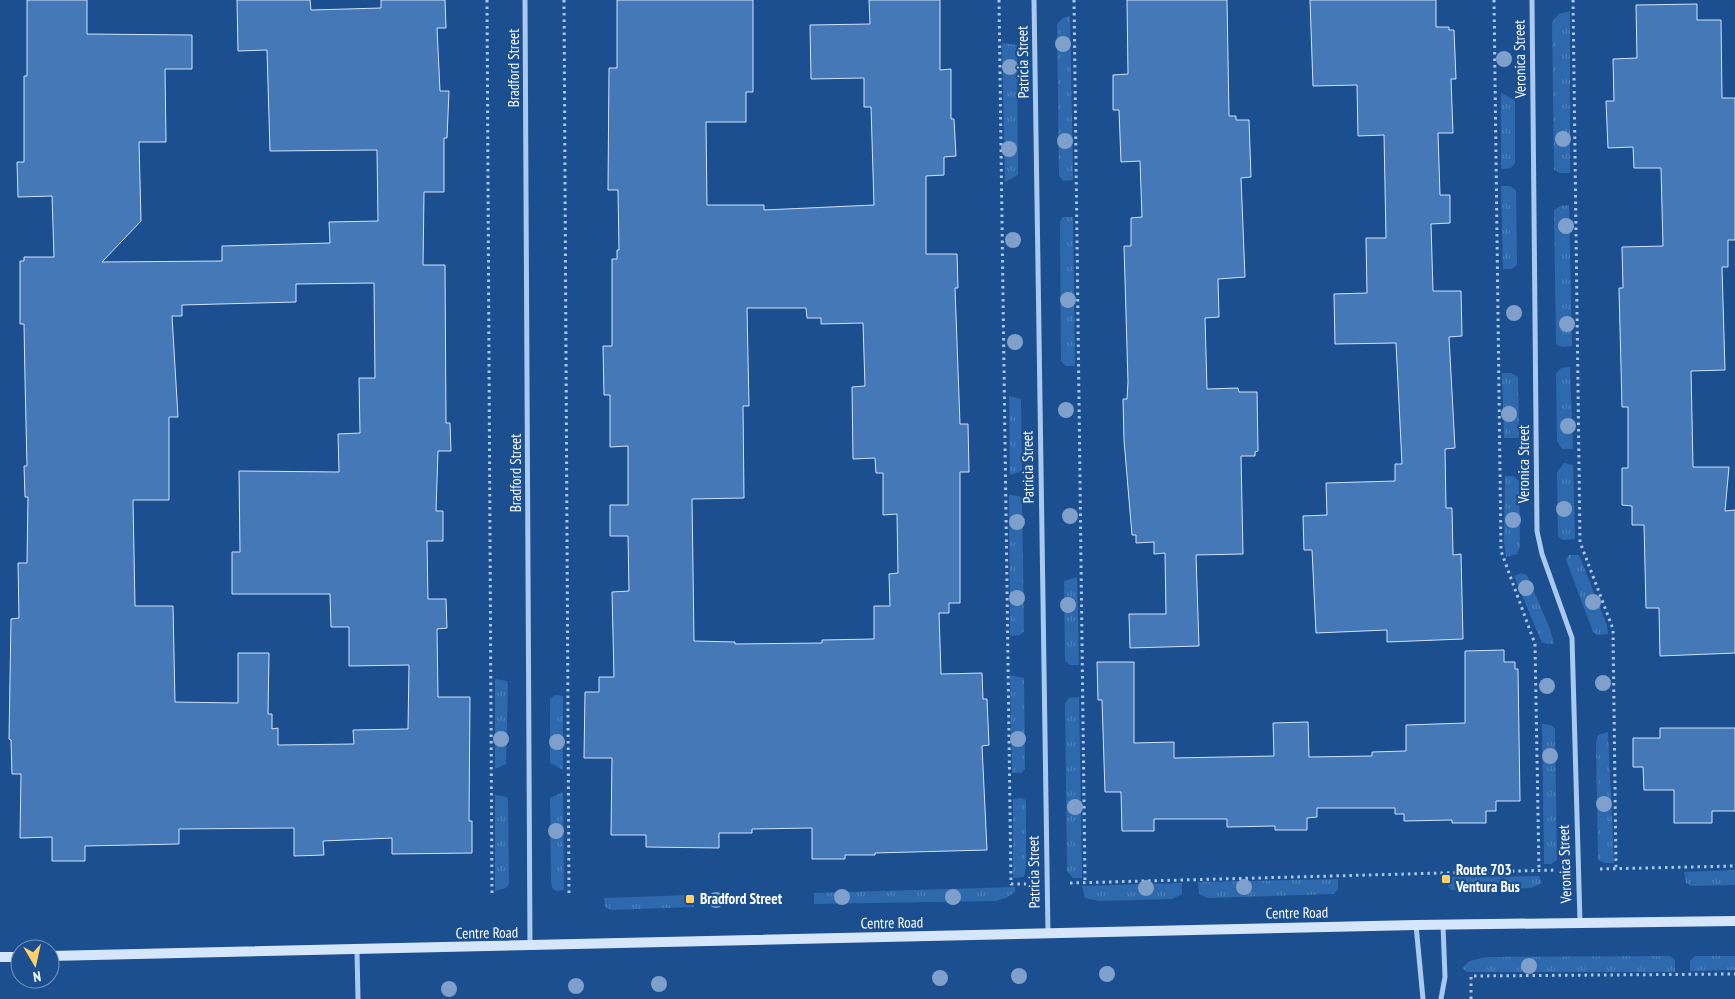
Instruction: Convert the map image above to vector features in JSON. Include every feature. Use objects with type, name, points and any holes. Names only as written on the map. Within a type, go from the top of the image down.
[{"type":"main road","name":"Centre Road","points":[[60,956],[357,951],[1443,924],[1735,920]]},
{"type":"street","name":"Bradford Street","points":[[526,0],[530,947]]},
{"type":"street","name":"Patricia Street","points":[[1034,0],[1048,934]]},
{"type":"street","name":"Veronica Street","points":[[1532,0],[1537,531],[1542,554],[1572,638],[1580,922]]},
{"type":"street","points":[[1442,999],[1445,976],[1443,924]]},
{"type":"street","points":[[1416,925],[1423,999]]},
{"type":"street","points":[[357,951],[358,999]]},
{"type":"path","points":[[488,0],[492,895]]},
{"type":"path","points":[[564,0],[569,894]]},
{"type":"path","points":[[999,0],[1010,884],[1735,866]]},
{"type":"path","points":[[1074,0],[1085,882]]},
{"type":"path","points":[[1494,0],[1501,551],[1535,644],[1539,870]]},
{"type":"path","points":[[1573,0],[1580,542],[1613,629],[1616,869]]},
{"type":"path","points":[[1471,999],[1471,976],[1735,974]]},
{"type":"green space","points":[[1570,11],[1570,173],[1560,173],[1554,170],[1552,22],[1559,14]]},
{"type":"green space","points":[[1070,16],[1073,180],[1063,181],[1059,176],[1057,24],[1063,18]]},
{"type":"green space","points":[[1002,43],[1017,45],[1018,175],[1005,182]]},
{"type":"green space","points":[[1501,93],[1515,100],[1515,163],[1511,168],[1501,169]]},
{"type":"green space","points":[[1501,186],[1510,186],[1516,190],[1517,265],[1511,269],[1503,269]]},
{"type":"green space","points":[[1569,205],[1572,346],[1562,347],[1556,344],[1554,210],[1560,206]]},
{"type":"green space","points":[[1063,217],[1073,217],[1075,366],[1066,366],[1061,361],[1060,222]]},
{"type":"green space","points":[[1570,367],[1573,449],[1562,449],[1557,441],[1556,374],[1561,368]]},
{"type":"green space","points":[[1502,373],[1511,373],[1518,377],[1519,438],[1504,438]]},
{"type":"green space","points":[[1009,396],[1021,399],[1022,471],[1010,475]]},
{"type":"green space","points":[[1564,463],[1573,465],[1575,539],[1563,540],[1558,537],[1557,472]]},
{"type":"green space","points":[[1505,476],[1513,476],[1519,481],[1520,547],[1517,554],[1506,557],[1504,541]]},
{"type":"green space","points":[[1009,495],[1019,496],[1022,499],[1024,631],[1020,635],[1010,636]]},
{"type":"green space","points":[[1569,555],[1579,555],[1607,625],[1608,634],[1597,635],[1593,632],[1566,560]]},
{"type":"green space","points":[[1521,573],[1527,575],[1550,629],[1554,644],[1542,643],[1514,576]]},
{"type":"green space","points":[[1077,577],[1079,665],[1070,665],[1065,661],[1064,581]]},
{"type":"green space","points":[[1010,675],[1024,678],[1025,769],[1021,773],[1012,773]]},
{"type":"green space","points":[[495,679],[507,681],[508,685],[506,764],[495,769]]},
{"type":"green space","points":[[555,695],[563,696],[563,770],[550,763],[550,699]]},
{"type":"green space","points":[[1079,697],[1082,878],[1073,878],[1067,871],[1065,703],[1069,698]]},
{"type":"green space","points":[[1542,724],[1551,725],[1555,729],[1557,860],[1551,864],[1544,864]]},
{"type":"green space","points":[[1608,732],[1614,863],[1605,863],[1598,860],[1596,742],[1598,735]]},
{"type":"green space","points":[[563,792],[564,890],[556,891],[552,888],[551,879],[550,798]]},
{"type":"green space","points":[[495,795],[507,797],[508,800],[509,884],[506,888],[495,891]]},
{"type":"green space","points":[[1021,798],[1026,800],[1026,867],[1024,877],[1013,878],[1013,799]]},
{"type":"green space","points":[[1735,870],[1735,885],[1691,886],[1686,883],[1684,872]]},
{"type":"green space","points":[[1539,876],[1542,883],[1531,888],[1451,890],[1448,886],[1449,877]]},
{"type":"green space","points":[[1338,879],[1338,889],[1334,894],[1208,898],[1199,894],[1198,882]]},
{"type":"green space","points":[[1182,883],[1182,894],[1172,899],[1099,901],[1085,898],[1082,886]]},
{"type":"green space","points":[[1015,887],[1015,892],[1006,898],[995,901],[814,904],[814,893]]},
{"type":"green space","points":[[693,895],[694,907],[611,910],[605,907],[604,898]]},
{"type":"green space","points":[[1670,956],[1675,960],[1675,972],[1467,972],[1462,968],[1470,961],[1486,957]]},
{"type":"green space","points":[[1695,956],[1735,956],[1735,970],[1690,971],[1690,961]]},
{"type":"building","points":[[27,0],[87,0],[87,34],[192,35],[192,69],[165,69],[166,142],[139,142],[141,221],[102,262],[222,261],[222,246],[330,243],[329,222],[378,221],[377,150],[270,151],[267,50],[238,51],[237,0],[310,0],[311,10],[381,8],[381,0],[445,0],[446,28],[437,28],[440,91],[449,91],[447,138],[444,138],[444,192],[424,192],[423,265],[445,265],[446,423],[450,423],[451,451],[438,451],[436,511],[443,511],[443,541],[427,541],[428,599],[446,599],[447,628],[437,629],[438,697],[470,697],[469,821],[472,821],[472,853],[392,854],[392,838],[323,841],[324,855],[294,856],[294,828],[179,829],[179,844],[85,846],[85,861],[52,861],[52,837],[20,838],[21,774],[12,774],[11,740],[9,739],[11,619],[19,618],[18,563],[27,563],[28,497],[25,497],[24,466],[27,466],[24,324],[20,324],[20,261],[24,261],[24,257],[54,257],[52,196],[18,197],[17,162],[24,162],[24,76],[27,76]],"holes":[[[374,283],[375,378],[359,378],[360,433],[338,434],[339,472],[239,471],[240,552],[232,552],[232,594],[330,594],[331,627],[349,627],[349,666],[409,665],[408,729],[353,730],[354,744],[278,745],[278,728],[272,729],[272,714],[268,714],[269,653],[238,653],[238,703],[175,702],[173,606],[135,606],[133,500],[169,500],[169,417],[178,417],[172,316],[182,316],[182,305],[296,302],[296,284]]]},
{"type":"building","points":[[617,0],[753,0],[753,92],[746,92],[746,122],[706,122],[707,205],[764,205],[764,210],[874,205],[871,107],[864,107],[864,78],[811,79],[810,25],[870,24],[869,0],[940,0],[940,70],[951,69],[951,119],[954,119],[956,156],[944,157],[944,175],[926,176],[926,254],[957,254],[958,288],[955,288],[960,424],[968,424],[969,472],[960,472],[960,603],[949,603],[949,613],[939,613],[941,674],[982,673],[983,699],[987,699],[989,745],[982,746],[987,850],[875,853],[875,855],[845,855],[845,859],[812,859],[812,828],[752,829],[752,833],[719,833],[719,848],[646,847],[646,835],[611,835],[612,758],[584,758],[585,692],[599,692],[599,677],[614,677],[612,592],[629,591],[628,536],[610,536],[610,505],[628,505],[628,446],[610,447],[610,395],[604,395],[603,346],[612,346],[612,259],[617,259],[617,250],[619,250],[618,190],[608,190],[609,68],[617,68]],"holes":[[[747,308],[806,308],[807,318],[821,318],[821,324],[863,323],[865,386],[852,387],[853,459],[875,458],[876,473],[883,473],[883,515],[897,514],[898,573],[889,574],[890,606],[874,606],[874,639],[822,640],[822,643],[735,644],[735,642],[694,641],[692,499],[744,498],[743,406],[749,406]]]},
{"type":"building","points":[[1127,0],[1227,0],[1229,116],[1236,116],[1236,120],[1249,120],[1251,177],[1241,178],[1245,277],[1218,279],[1219,317],[1205,318],[1207,389],[1238,388],[1239,392],[1257,392],[1258,451],[1255,452],[1255,456],[1241,456],[1243,554],[1196,555],[1199,646],[1130,648],[1129,614],[1166,614],[1165,553],[1154,554],[1154,542],[1136,543],[1136,535],[1132,535],[1124,440],[1123,399],[1127,399],[1128,382],[1124,246],[1131,246],[1131,218],[1142,217],[1140,161],[1121,162],[1119,110],[1113,110],[1113,75],[1128,74]]},
{"type":"building","points":[[1310,0],[1436,0],[1436,27],[1449,27],[1449,30],[1454,30],[1456,79],[1451,79],[1453,133],[1438,133],[1440,195],[1450,195],[1450,223],[1431,224],[1433,291],[1461,291],[1462,336],[1449,337],[1455,448],[1445,449],[1446,508],[1452,508],[1453,555],[1461,554],[1463,639],[1387,642],[1387,630],[1316,633],[1312,550],[1304,550],[1303,516],[1327,515],[1326,483],[1395,481],[1395,464],[1402,464],[1396,343],[1335,344],[1334,294],[1367,293],[1366,238],[1386,238],[1384,135],[1358,136],[1357,85],[1313,86]]},
{"type":"building","points":[[1697,4],[1697,20],[1721,20],[1722,98],[1735,98],[1735,240],[1728,240],[1728,267],[1722,267],[1725,370],[1691,371],[1693,467],[1729,467],[1725,511],[1735,510],[1735,653],[1660,656],[1659,608],[1646,608],[1644,525],[1632,525],[1632,506],[1622,505],[1622,468],[1628,468],[1628,407],[1622,407],[1619,288],[1623,288],[1622,247],[1663,246],[1661,168],[1634,168],[1633,147],[1608,148],[1606,101],[1614,101],[1613,59],[1637,58],[1636,5]]},
{"type":"building","points":[[1504,650],[1504,662],[1515,662],[1515,669],[1518,669],[1520,801],[1496,801],[1496,811],[1486,811],[1486,823],[1452,823],[1452,820],[1404,821],[1404,814],[1395,814],[1395,808],[1317,808],[1317,817],[1307,818],[1307,830],[1275,830],[1275,826],[1227,827],[1227,819],[1154,819],[1154,831],[1122,831],[1121,792],[1105,792],[1102,700],[1098,700],[1097,662],[1134,662],[1134,743],[1174,742],[1174,758],[1274,756],[1273,723],[1308,722],[1309,757],[1372,756],[1372,752],[1406,751],[1406,725],[1465,723],[1465,651]]},
{"type":"building","points":[[1660,728],[1735,728],[1735,811],[1712,811],[1712,823],[1674,823],[1674,790],[1644,790],[1643,767],[1633,767],[1633,738],[1660,738]]},
{"type":"place","name":"Route 703 Ventura Bus","points":[[1446,879]]},
{"type":"place","name":"Bradford Street","points":[[690,899]]}]
